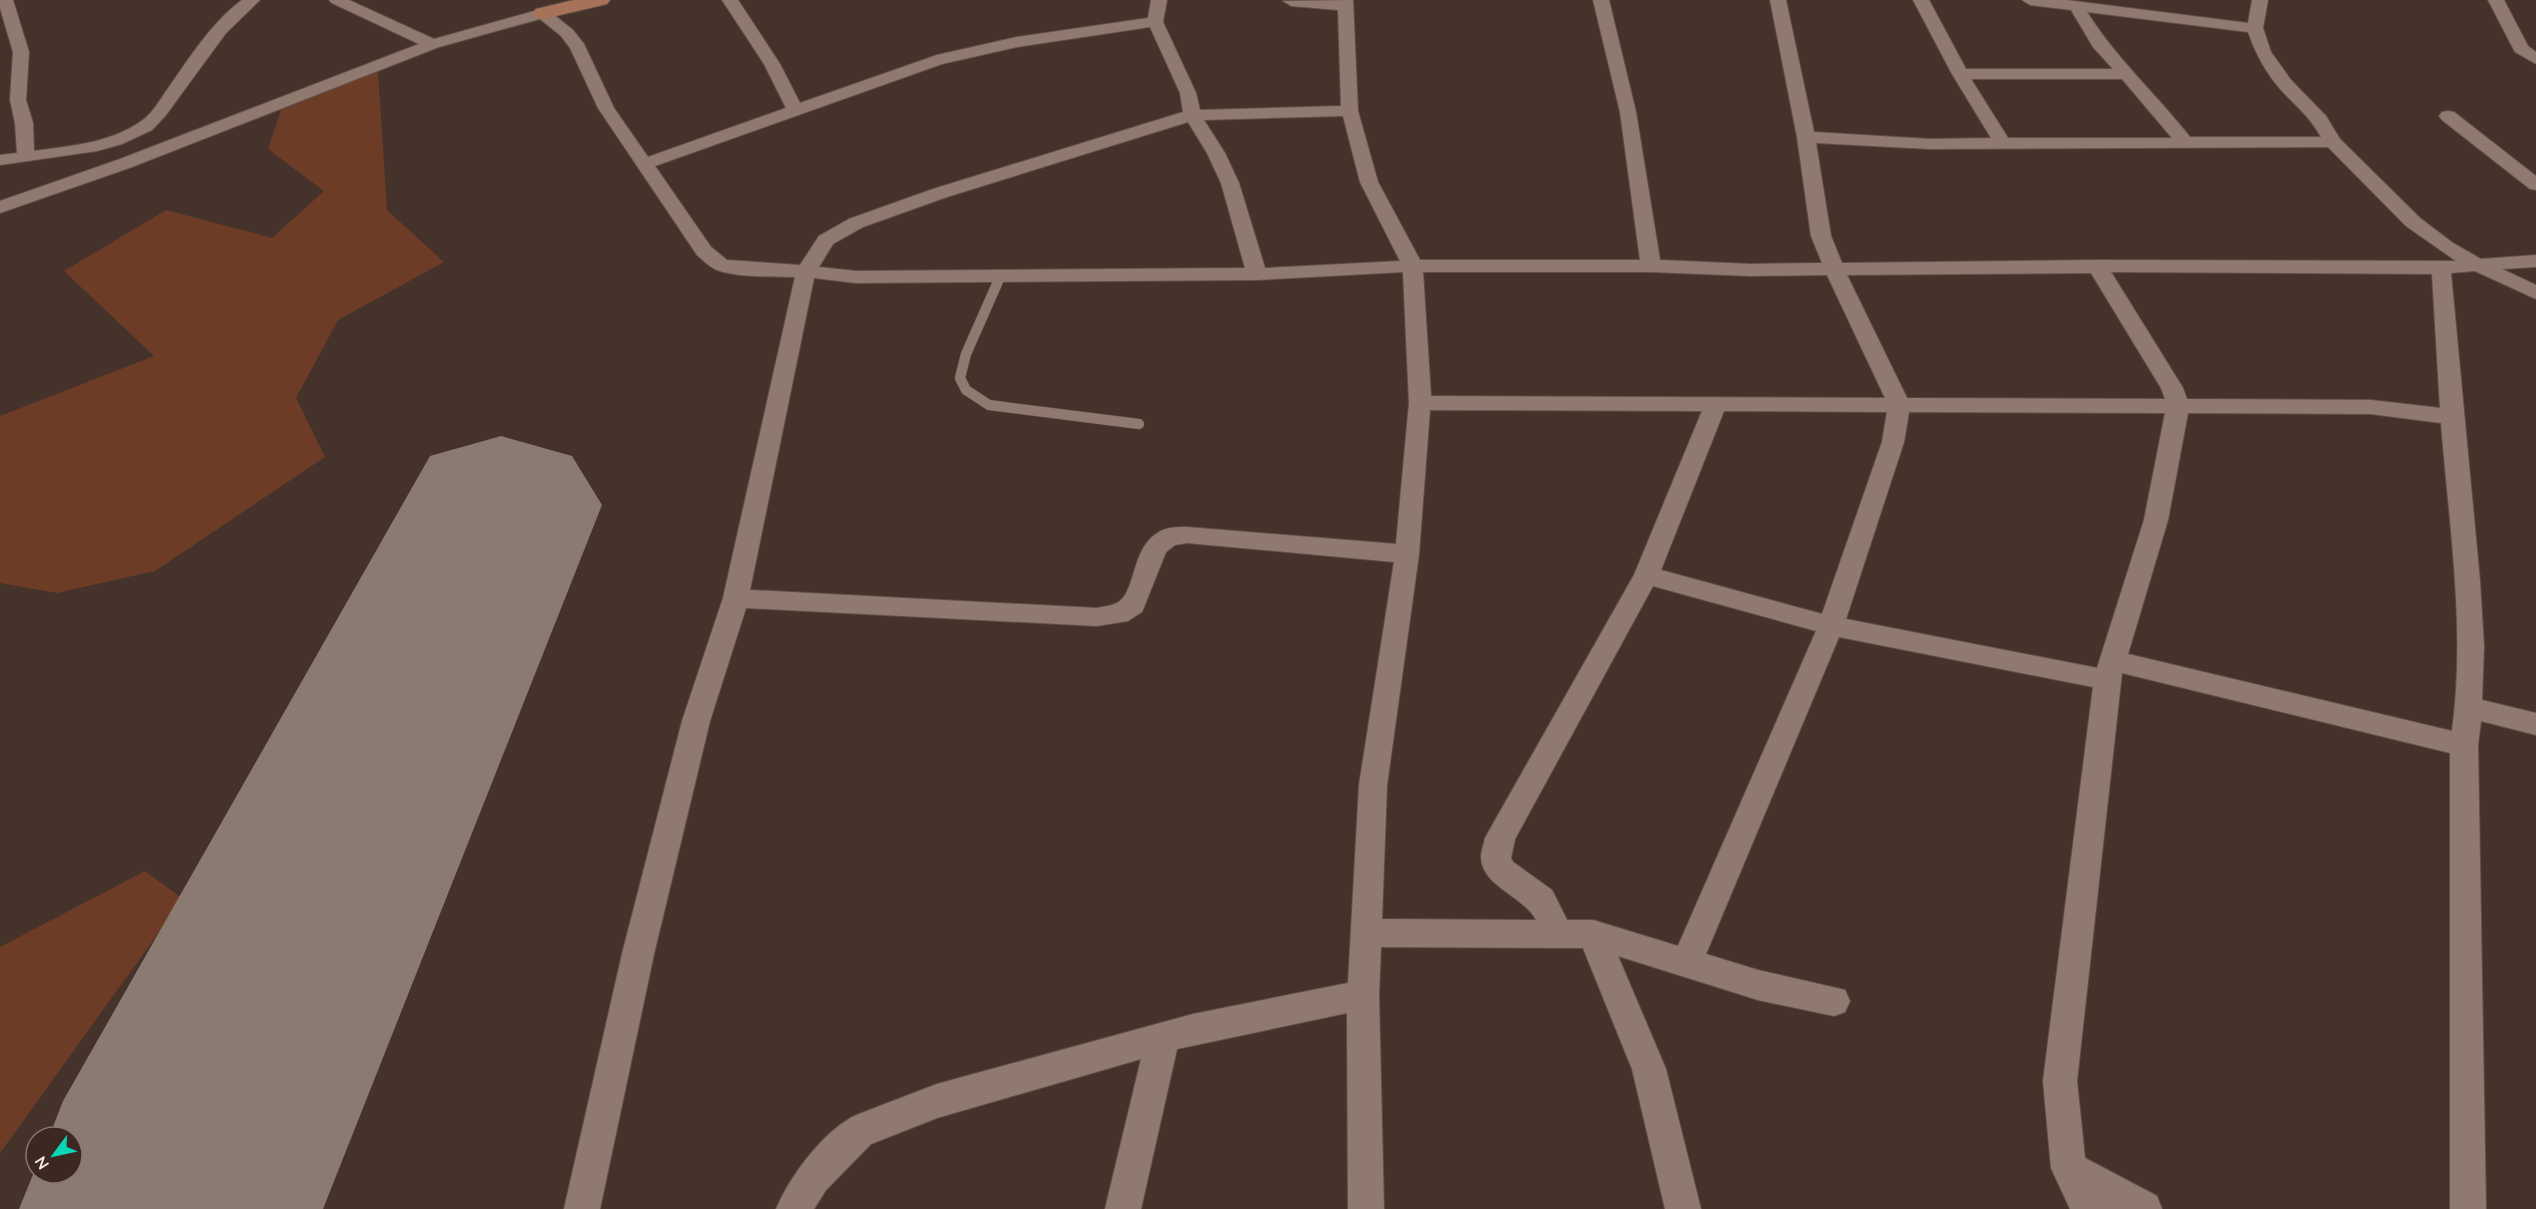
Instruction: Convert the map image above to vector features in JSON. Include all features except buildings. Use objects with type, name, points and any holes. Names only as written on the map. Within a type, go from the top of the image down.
[{"type":"main road","points":[[543,14],[600,0]]},
{"type":"street","points":[[0,159],[91,146],[145,127],[156,117],[235,15],[252,0]]},
{"type":"street","points":[[339,0],[433,44]]},
{"type":"street","points":[[730,0],[772,64],[796,112]]},
{"type":"street","points":[[1159,0],[1155,22],[1188,93],[1192,115],[1216,153],[1230,183],[1257,274]]},
{"type":"street","points":[[1601,0],[1628,112],[1651,266]]},
{"type":"street","points":[[1687,962],[1831,626],[1893,441],[1899,405],[1834,269],[1821,236],[1806,137],[1778,0]]},
{"type":"street","points":[[1921,0],[1960,74],[2003,144]]},
{"type":"street","points":[[2030,0],[2255,28]]},
{"type":"street","points":[[2260,0],[2255,28],[2263,52],[2285,84],[2320,120],[2333,142],[2413,222],[2446,247],[2477,265],[2536,293]]},
{"type":"street","points":[[2496,0],[2522,49],[2536,59]]},
{"type":"street","points":[[1291,1],[1345,3],[1350,111],[1369,182],[1413,266],[1420,403],[1407,554],[1373,785],[1362,995],[1366,1209]]},
{"type":"street","points":[[4,6],[21,52],[18,100],[24,123],[26,156]]},
{"type":"street","points":[[2076,6],[2099,44],[2166,118],[2184,142]]},
{"type":"street","points":[[0,207],[126,163],[433,44],[543,14],[567,33],[578,47],[606,108],[704,251],[722,265],[747,269],[806,271],[856,277],[1000,277],[1257,274],[1413,266],[1834,269],[2097,266],[2441,268],[2536,261]]},
{"type":"street","points":[[645,164],[937,60],[1017,42],[1155,22]]},
{"type":"street","points":[[1960,74],[2124,74]]},
{"type":"street","points":[[582,1209],[638,954],[696,721],[736,598],[806,271],[826,240],[855,223],[940,193],[1192,115],[1350,111]]},
{"type":"street","points":[[2448,116],[2536,185]]},
{"type":"street","points":[[1806,137],[1887,143],[2333,142]]},
{"type":"street","points":[[2088,1209],[2069,1168],[2060,1081],[2110,670],[2156,520],[2178,405],[2172,388],[2097,266]]},
{"type":"street","points":[[2441,268],[2471,619],[2470,708],[2464,745],[2468,1209]]},
{"type":"street","points":[[1420,403],[2371,407],[2452,417]]},
{"type":"street","points":[[1557,934],[1541,898],[1502,871],[1496,858],[1500,838],[1646,575],[1716,404]]},
{"type":"street","points":[[736,598],[1097,617],[1119,614],[1133,604],[1155,548],[1168,537],[1187,536],[1407,554]]},
{"type":"street","points":[[1646,575],[1831,626],[2110,670],[2464,745]]},
{"type":"street","points":[[2470,708],[2536,724]]},
{"type":"street","points":[[1367,933],[1593,934],[1758,985],[1834,1001]]},
{"type":"street","points":[[1593,934],[1649,1069],[1683,1209]]},
{"type":"street","points":[[794,1209],[813,1177],[859,1131],[937,1101],[1163,1038],[1248,1017],[1362,995]]},
{"type":"street","points":[[1123,1209],[1163,1038]]},
{"type":"street","points":[[2069,1168],[2144,1209]]},
{"type":"lane","points":[[1000,277],[966,354],[960,378],[966,390],[990,405],[1139,424]]},
{"type":"shaded area","points":[[378,71],[387,210],[444,262],[338,320],[296,398],[325,457],[155,571],[57,593],[0,583],[0,416],[154,356],[64,271],[166,210],[272,238],[324,191],[268,149],[281,110]]},
{"type":"shaded area","points":[[145,871],[183,899],[0,1153],[0,947]]},
{"type":"runway","points":[[171,1209],[501,505]]}]
